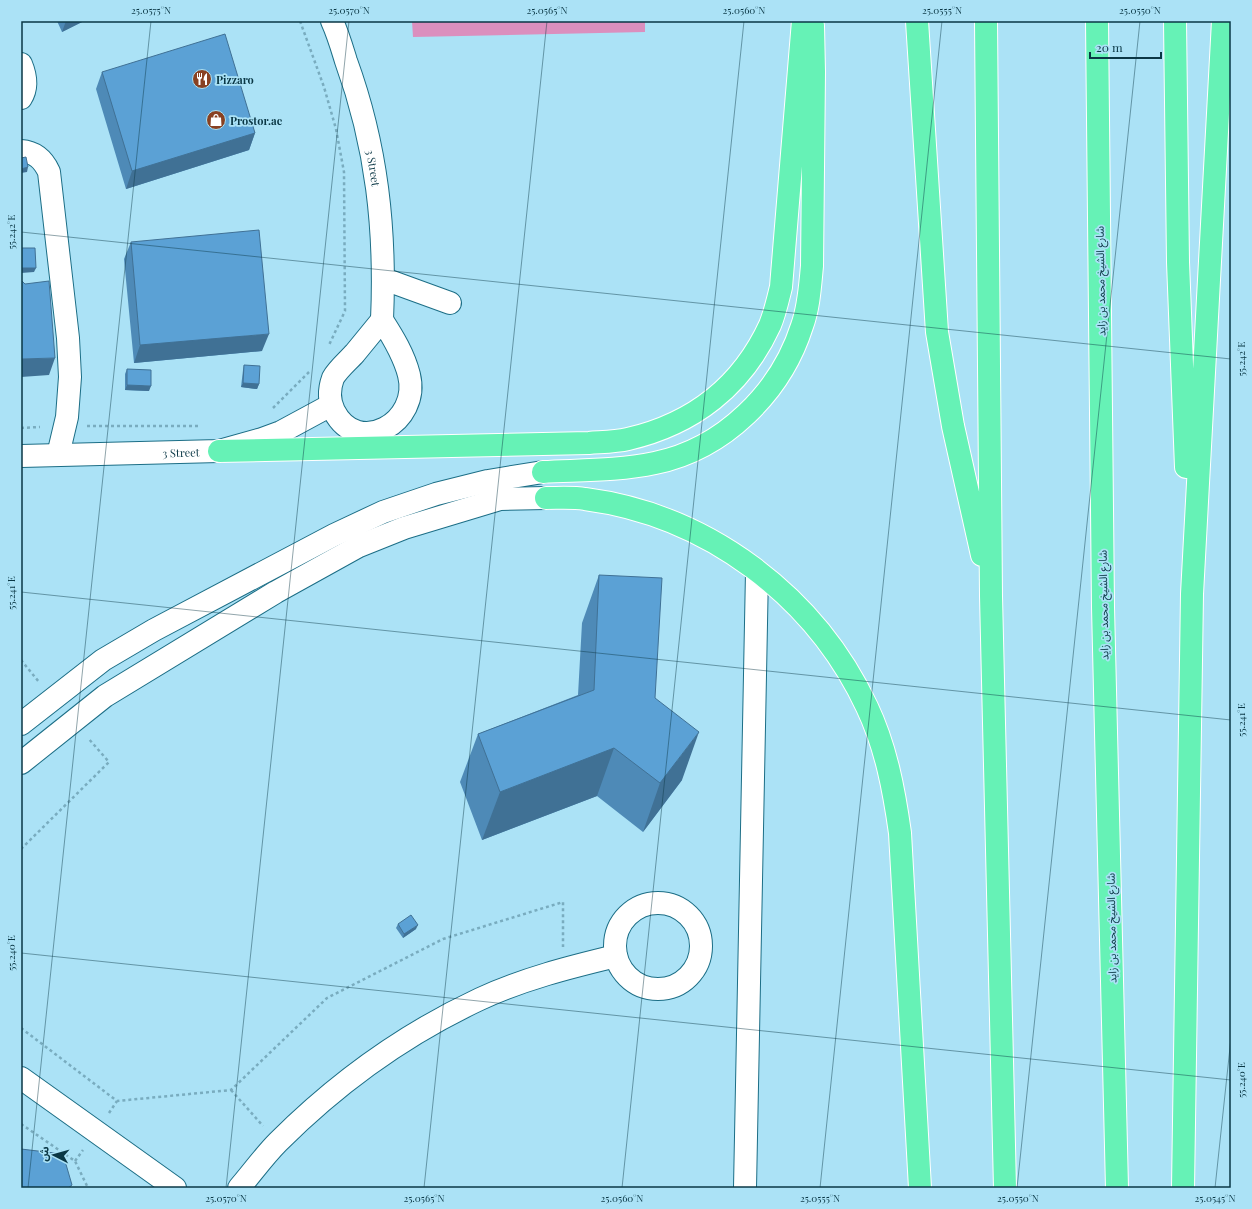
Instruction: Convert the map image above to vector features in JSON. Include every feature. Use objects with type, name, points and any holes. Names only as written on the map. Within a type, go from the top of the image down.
[{"type":"highway","points":[[219,451],[588,444],[626,440],[663,429],[698,411],[727,387],[752,358],[770,324],[781,287],[803,21]]},
{"type":"highway","points":[[543,472],[627,467],[656,463],[685,454],[712,440],[736,423],[758,403],[777,379],[792,354],[803,325],[809,296],[812,266],[814,72],[812,21]]},
{"type":"highway","points":[[917,21],[937,332],[953,426],[991,596]]},
{"type":"highway","points":[[986,21],[991,596],[1005,1188]]},
{"type":"highway","name":"شارع الشيخ محمد بن زايد","points":[[1097,21],[1103,608],[1117,1188]]},
{"type":"highway","points":[[1175,21],[1178,255],[1192,594]]},
{"type":"highway","points":[[1183,1188],[1192,594],[1223,21]]},
{"type":"highway","points":[[546,498],[584,498],[623,505],[660,517],[697,532],[731,551],[795,602],[823,635],[848,670],[868,708],[883,748],[894,790],[900,833],[920,1188]]},
{"type":"street","name":"3 Street","points":[[332,21],[358,94],[375,167],[382,222],[384,279],[382,320]]},
{"type":"street","points":[[21,64],[26,77],[26,86],[21,98]]},
{"type":"street","points":[[21,151],[37,155],[42,159],[48,172],[68,338],[70,378],[65,426],[58,455]]},
{"type":"street","points":[[384,279],[450,303]]},
{"type":"street","points":[[382,320],[396,344],[409,375],[411,390],[408,403],[401,416],[391,426],[378,432],[363,433],[350,428],[338,419],[331,404],[330,392],[334,378],[382,320]]},
{"type":"street","name":"3 Street","points":[[21,456],[219,451],[281,432],[331,404]]},
{"type":"street","points":[[21,724],[103,660],[154,630],[334,534],[384,512],[436,494],[488,480],[543,472]]},
{"type":"street","points":[[21,763],[105,696],[186,645],[276,592],[359,546],[404,528],[500,499],[546,498]]},
{"type":"street","points":[[745,1188],[757,572]]},
{"type":"street","points":[[239,1188],[278,1142],[334,1090],[404,1039],[481,999],[562,969],[616,956]]},
{"type":"street","points":[[21,1078],[175,1188]]},
{"type":"path","points":[[300,21],[324,87],[336,129],[344,172],[345,310],[328,348]]},
{"type":"path","points":[[272,409],[305,378],[314,366]]},
{"type":"path","points":[[21,428],[65,426],[200,426]]},
{"type":"path","points":[[21,1028],[117,1101],[231,1090],[327,998],[443,939],[562,902],[562,969]]},
{"type":"path","points":[[231,1090],[278,1142]]},
{"type":"path","points":[[21,1124],[75,1161],[88,1188]]},
{"type":"shaded area","points":[[412,21],[645,21],[645,32],[413,37]]},
{"type":"building","points":[[225,34],[255,133],[132,171],[102,72]]},
{"type":"building","points":[[26,157],[28,167],[21,169],[21,158]]},
{"type":"building","points":[[259,230],[269,334],[140,345],[131,242]]},
{"type":"building","points":[[21,248],[35,248],[36,268],[21,268]]},
{"type":"building","points":[[21,280],[25,284],[49,281],[55,358],[21,359]]},
{"type":"building","points":[[244,365],[260,366],[259,384],[243,383]]},
{"type":"building","points":[[127,369],[151,370],[151,386],[127,385]]},
{"type":"building","points":[[599,575],[662,578],[655,698],[699,732],[660,783],[614,748],[500,792],[478,734],[594,690]]},
{"type":"building","points":[[411,915],[418,925],[404,934],[398,924]]},
{"type":"building","points":[[21,1149],[63,1154],[72,1185],[68,1188],[21,1188]]},
{"type":"place","name":"Pizzaro","points":[[202,79]]},
{"type":"place","name":"Prostor.ae","points":[[216,120]]}]
